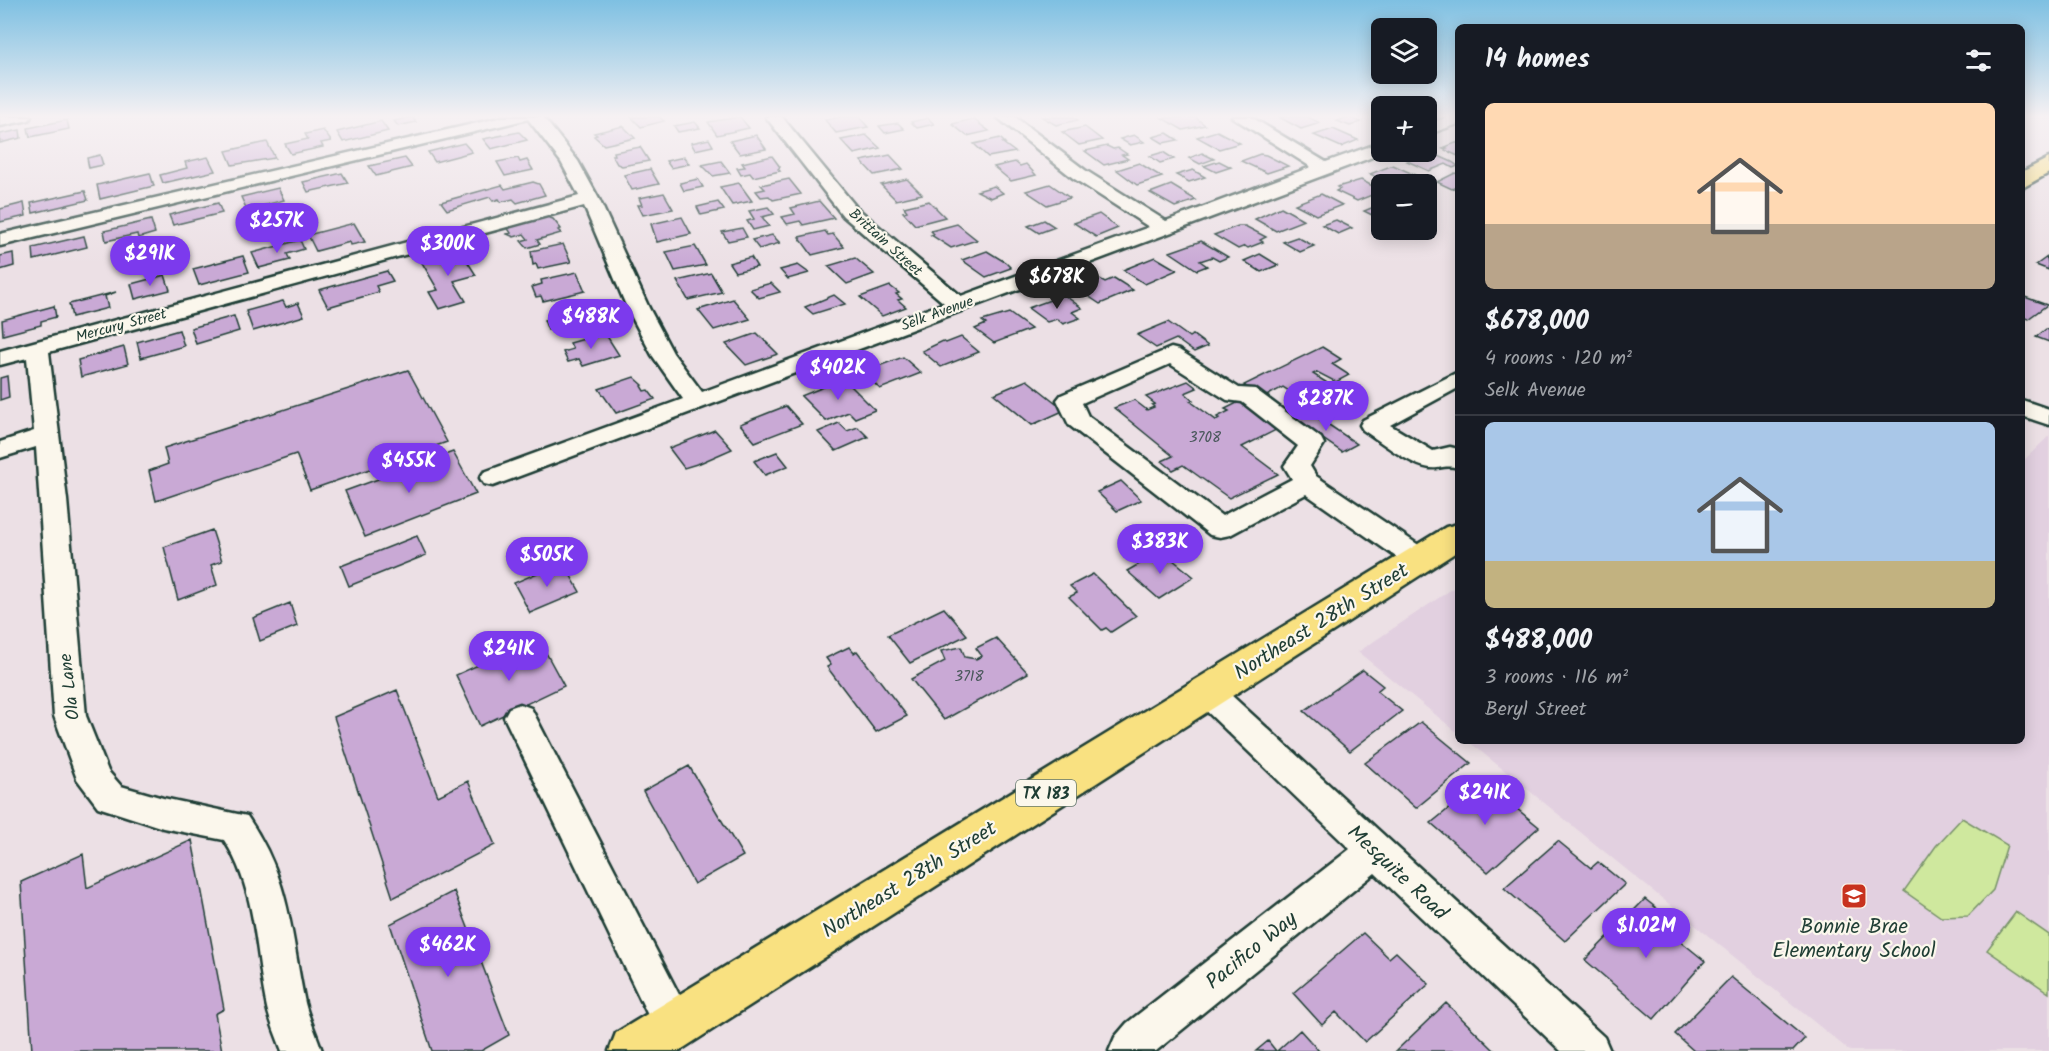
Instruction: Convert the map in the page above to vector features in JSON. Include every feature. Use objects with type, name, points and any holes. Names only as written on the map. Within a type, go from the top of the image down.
[{"type":"main road","points":[[2025,179],[2046,166]]},
{"type":"main road","name":"Northeast 28th Street","points":[[634,1051],[1455,537]]},
{"type":"street","points":[[0,240],[314,166]]},
{"type":"street","points":[[572,166],[590,199],[648,327],[663,355],[698,402]]},
{"type":"street","name":"Brittain Street","points":[[813,166],[850,212],[959,305]]},
{"type":"street","points":[[1068,166],[1164,228]]},
{"type":"street","name":"Selk Avenue","points":[[493,478],[1329,166]]},
{"type":"street","name":"Mercury Street","points":[[0,358],[590,199]]},
{"type":"street","name":"Ola Lane","points":[[37,347],[47,435],[70,716],[94,779],[110,797],[163,813],[235,827],[253,854],[268,896],[286,1006],[302,1051]]},
{"type":"street","points":[[1307,482],[1220,528],[1078,420],[1069,400],[1171,355],[1234,395],[1246,394],[1312,444],[1297,466],[1307,482],[1419,559]]},
{"type":"street","points":[[1455,381],[1372,425],[1432,460],[1455,455]]},
{"type":"street","points":[[0,450],[47,435]]},
{"type":"street","name":"Mesquite Road","points":[[1207,692],[1590,1051]]},
{"type":"street","points":[[520,717],[674,1026]]},
{"type":"street","name":"Pacifico Way","points":[[1129,1051],[1141,1037],[1375,851]]},
{"type":"shaded area","name":"Bonnie Brae Elementary School","points":[[2049,436],[2049,1051],[1850,1051],[1472,744],[2025,744],[2025,459]]},
{"type":"shaded area","points":[[1455,587],[1455,731],[1358,652]]},
{"type":"green space","points":[[1962,818],[2007,845],[1993,890],[1968,916],[1941,917],[1904,891],[1936,846]]},
{"type":"green space","points":[[2016,912],[2049,935],[2049,993],[1987,950]]},
{"type":"building","points":[[186,166],[213,166],[215,171],[163,183],[160,175],[187,168]]},
{"type":"building","points":[[369,166],[412,167],[376,176]]},
{"type":"building","points":[[499,166],[531,166],[533,170],[505,176]]},
{"type":"building","points":[[703,166],[725,166],[730,173],[713,176]]},
{"type":"building","points":[[779,166],[780,171],[753,177],[750,173],[741,175],[737,168]]},
{"type":"building","points":[[866,166],[900,166],[903,169],[874,175]]},
{"type":"building","points":[[1028,166],[1036,175],[1011,181],[994,167]]},
{"type":"building","points":[[1129,166],[1144,166],[1162,177],[1137,185],[1117,170]]},
{"type":"building","points":[[1204,166],[1231,167],[1216,172]]},
{"type":"building","points":[[1252,166],[1288,166],[1267,173]]},
{"type":"building","points":[[1390,166],[1413,174],[1371,174],[1370,174]]},
{"type":"building","points":[[1418,166],[1441,166],[1429,171]]},
{"type":"building","points":[[650,169],[659,184],[632,190],[624,175]]},
{"type":"building","points":[[1193,170],[1205,177],[1189,182],[1176,175]]},
{"type":"building","points":[[150,173],[154,186],[100,199],[97,185]]},
{"type":"building","points":[[342,173],[348,183],[308,192],[303,182]]},
{"type":"building","points":[[1455,173],[1455,188],[1452,189],[1437,182]]},
{"type":"building","points":[[698,179],[703,187],[684,191],[680,183]]},
{"type":"building","points":[[789,179],[801,194],[773,200],[769,196],[761,197],[756,191],[765,189],[761,185]]},
{"type":"building","points":[[907,179],[922,194],[896,200],[881,185]]},
{"type":"building","points":[[1361,180],[1371,185],[1371,195],[1357,201],[1336,191],[1340,189],[1337,187]]},
{"type":"building","points":[[533,182],[539,184],[545,195],[517,203],[513,199],[493,201],[490,197],[447,210],[441,202],[502,185],[505,189]]},
{"type":"building","points":[[739,183],[752,201],[732,205],[720,187]]},
{"type":"building","points":[[1050,184],[1070,198],[1047,205],[1026,191]]},
{"type":"building","points":[[1171,185],[1196,200],[1175,207],[1150,193]]},
{"type":"building","points":[[994,186],[1003,193],[991,198],[977,191]]},
{"type":"building","points":[[278,188],[284,200],[247,210],[241,197]]},
{"type":"building","points":[[85,191],[88,200],[33,213],[31,203]]},
{"type":"building","points":[[664,193],[673,209],[643,215],[638,205],[642,205],[639,198]]},
{"type":"building","points":[[1321,194],[1342,205],[1316,215],[1295,204]]},
{"type":"building","points":[[819,201],[834,218],[803,225],[800,221],[787,224],[782,217],[795,214],[791,208]]},
{"type":"building","points":[[929,201],[945,217],[915,225],[903,212],[907,211],[904,207]]},
{"type":"building","points":[[718,202],[724,210],[701,215],[697,207]]},
{"type":"building","points":[[24,203],[26,216],[0,222],[0,209]]},
{"type":"building","points":[[218,203],[222,213],[173,225],[169,215]]},
{"type":"building","points":[[768,207],[774,214],[762,217],[769,226],[753,230],[747,221],[754,219],[749,211]]},
{"type":"building","points":[[1281,207],[1304,220],[1276,231],[1255,219]]},
{"type":"building","points":[[1099,214],[1118,228],[1096,237],[1074,223]]},
{"type":"building","points":[[547,217],[553,219],[561,229],[558,230],[561,233],[537,240],[540,244],[527,248],[521,241],[528,239],[524,234],[514,237],[507,234],[511,233],[507,227]]},
{"type":"building","points":[[682,217],[691,234],[657,242],[651,224]]},
{"type":"building","points":[[151,220],[155,233],[138,238],[137,234],[106,241],[104,231]]},
{"type":"building","points":[[1044,220],[1055,227],[1039,233],[1028,226]]},
{"type":"building","points":[[1336,220],[1352,228],[1338,234],[1322,225]]},
{"type":"building","points":[[354,223],[365,242],[351,245],[350,242],[316,251],[308,235]]},
{"type":"building","points":[[957,224],[977,240],[951,248],[931,235],[934,234],[931,231]]},
{"type":"building","points":[[1238,226],[1245,226],[1266,237],[1260,240],[1263,242],[1238,249],[1214,235]]},
{"type":"building","points":[[742,228],[747,237],[728,241],[722,232]]},
{"type":"building","points":[[825,231],[828,235],[833,234],[844,247],[812,255],[799,237]]},
{"type":"building","points":[[772,235],[780,243],[759,249],[752,240]]},
{"type":"building","points":[[84,236],[87,247],[34,260],[33,248]]},
{"type":"building","points":[[1297,237],[1314,246],[1300,252],[1283,242]]},
{"type":"building","points":[[300,240],[304,249],[287,254],[290,260],[259,268],[252,253]]},
{"type":"building","points":[[1201,241],[1228,257],[1219,261],[1212,257],[1200,261],[1207,266],[1197,270],[1170,252]]},
{"type":"building","points":[[563,244],[571,262],[538,269],[536,264],[533,265],[531,251]]},
{"type":"building","points":[[695,246],[706,265],[675,271],[666,252]]},
{"type":"building","points":[[460,250],[476,275],[454,281],[466,301],[439,309],[429,292],[438,290],[421,261]]},
{"type":"building","points":[[987,251],[1011,268],[986,277],[962,260]]},
{"type":"building","points":[[13,253],[14,266],[0,270],[0,256]]},
{"type":"building","points":[[1260,254],[1278,265],[1261,272],[1244,261]]},
{"type":"building","points":[[243,256],[249,272],[199,285],[193,269]]},
{"type":"building","points":[[751,257],[757,267],[735,272],[729,263]]},
{"type":"building","points":[[1155,257],[1177,270],[1145,284],[1123,270]]},
{"type":"building","points":[[2047,257],[2049,270],[2036,265]]},
{"type":"building","points":[[855,258],[874,274],[847,284],[828,266]]},
{"type":"building","points":[[798,265],[809,273],[788,279],[780,270]]},
{"type":"building","points":[[387,271],[393,281],[376,286],[379,292],[328,307],[319,290]]},
{"type":"building","points":[[577,272],[585,291],[543,301],[541,296],[536,297],[532,287],[542,284],[541,280]]},
{"type":"building","points":[[711,273],[722,292],[688,300],[677,281]]},
{"type":"building","points":[[165,275],[170,290],[135,299],[131,284]]},
{"type":"building","points":[[1114,278],[1133,290],[1100,304],[1079,290],[1085,288],[1082,286],[1100,279],[1105,282]]},
{"type":"building","points":[[771,283],[780,292],[759,298],[750,289]]},
{"type":"building","points":[[890,286],[899,293],[896,294],[902,299],[898,300],[906,307],[882,316],[860,297]]},
{"type":"building","points":[[116,292],[105,296],[108,308],[72,317],[69,304]]},
{"type":"building","points":[[834,295],[845,304],[813,314],[805,307]]},
{"type":"building","points":[[1064,295],[1082,308],[1072,312],[1080,318],[1063,324],[1057,319],[1047,322],[1028,308]]},
{"type":"building","points":[[2025,297],[2047,305],[2028,319],[2025,318]]},
{"type":"building","points":[[733,299],[750,319],[714,330],[698,310]]},
{"type":"building","points":[[283,301],[286,307],[298,303],[304,316],[253,331],[246,311]]},
{"type":"building","points":[[589,303],[598,323],[559,334],[556,328],[548,330],[544,320],[554,317],[552,312]]},
{"type":"building","points":[[54,306],[56,317],[41,321],[41,325],[3,335],[2,320]]},
{"type":"building","points":[[1009,313],[1031,329],[994,343],[975,329],[986,324],[982,321]]},
{"type":"building","points":[[234,316],[239,331],[196,344],[191,328]]},
{"type":"building","points":[[1168,322],[1189,337],[1193,335],[1208,346],[1194,352],[1176,339],[1156,348],[1137,335]]},
{"type":"building","points":[[2046,329],[2049,330],[2049,342],[2036,337]]},
{"type":"building","points":[[179,330],[184,346],[141,358],[137,342]]},
{"type":"building","points":[[605,333],[619,355],[583,366],[579,359],[568,362],[563,352],[573,349],[570,343]]},
{"type":"building","points":[[757,333],[778,354],[746,365],[726,344]]},
{"type":"building","points":[[961,337],[979,352],[941,367],[922,351],[943,341],[946,343]]},
{"type":"building","points":[[124,347],[128,364],[81,377],[78,360]]},
{"type":"building","points":[[1322,347],[1341,359],[1332,364],[1349,375],[1336,382],[1317,372],[1313,374],[1357,402],[1329,417],[1283,387],[1263,398],[1244,385]]},
{"type":"building","points":[[903,357],[921,373],[880,389],[862,372]]},
{"type":"building","points":[[408,370],[447,442],[310,490],[296,454],[156,501],[149,471],[168,464],[164,448]]},
{"type":"building","points":[[7,376],[9,397],[0,400],[0,378]]},
{"type":"building","points":[[634,377],[643,385],[641,386],[644,391],[648,390],[655,399],[616,413],[599,389]]},
{"type":"building","points":[[844,379],[875,410],[855,418],[849,412],[826,421],[801,396]]},
{"type":"building","points":[[1027,380],[1065,410],[1032,425],[994,394]]},
{"type":"building","points":[[1188,381],[1197,388],[1185,393],[1193,400],[1190,401],[1216,420],[1219,418],[1217,417],[1229,411],[1225,409],[1245,399],[1284,426],[1242,447],[1278,474],[1229,498],[1183,465],[1173,470],[1162,461],[1173,456],[1114,408],[1134,400],[1147,410],[1155,404],[1146,397]]},
{"type":"building","points":[[786,406],[802,424],[755,442],[740,424]]},
{"type":"building","points":[[1309,412],[1357,444],[1342,452],[1294,419]]},
{"type":"building","points":[[839,423],[847,431],[858,427],[868,437],[836,451],[818,432]]},
{"type":"building","points":[[715,430],[732,449],[684,468],[669,448]]},
{"type":"building","points":[[453,452],[476,494],[365,537],[345,491]]},
{"type":"building","points":[[777,452],[788,466],[765,475],[754,461]]},
{"type":"building","points":[[1121,481],[1141,500],[1117,511],[1097,492]]},
{"type":"building","points":[[212,530],[222,561],[211,565],[217,585],[178,600],[164,547]]},
{"type":"building","points":[[417,536],[426,555],[349,586],[341,566]]},
{"type":"building","points":[[1162,551],[1194,577],[1159,599],[1127,571]]},
{"type":"building","points":[[563,562],[580,592],[530,613],[514,583]]},
{"type":"building","points":[[1093,574],[1136,616],[1111,632],[1106,628],[1102,630],[1069,597],[1077,593],[1070,586]]},
{"type":"building","points":[[290,603],[297,626],[260,641],[253,618]]},
{"type":"building","points":[[944,608],[967,635],[910,663],[888,635]]},
{"type":"building","points":[[538,638],[564,686],[480,726],[456,675]]},
{"type":"building","points":[[996,638],[1028,673],[944,720],[911,679],[945,661],[941,651],[961,647],[965,657],[976,659],[982,656],[976,648]]},
{"type":"building","points":[[849,647],[854,653],[857,651],[907,716],[876,732],[827,667],[831,665],[826,658]]},
{"type":"building","points":[[1363,670],[1383,686],[1377,691],[1402,711],[1350,751],[1304,711]]},
{"type":"building","points":[[397,690],[438,796],[468,781],[495,845],[393,898],[334,717]]},
{"type":"building","points":[[1421,722],[1471,763],[1416,808],[1365,763]]},
{"type":"building","points":[[689,766],[743,856],[694,884],[643,791]]},
{"type":"building","points":[[1483,781],[1539,827],[1488,872],[1431,823]]},
{"type":"building","points":[[192,840],[224,1009],[215,1014],[222,1051],[32,1051],[21,882],[83,854],[87,888]]},
{"type":"building","points":[[1558,841],[1591,868],[1598,862],[1625,884],[1565,941],[1504,888]]},
{"type":"building","points":[[454,891],[509,1035],[481,1051],[432,1051],[390,924]]},
{"type":"building","points":[[1645,899],[1675,923],[1668,931],[1705,961],[1654,1019],[1585,960]]},
{"type":"building","points":[[1363,933],[1389,958],[1396,952],[1429,984],[1365,1042],[1336,1012],[1322,1025],[1293,993]]},
{"type":"building","points":[[1731,977],[1805,1038],[1793,1051],[1694,1051],[1675,1034]]},
{"type":"building","points":[[1446,1003],[1495,1051],[1396,1051]]},
{"type":"building","points":[[1300,1030],[1319,1051],[1277,1051]]},
{"type":"building","points":[[1268,1041],[1276,1051],[1256,1051]]},
{"type":"place","name":"Bonnie Brae Elementary School","points":[[1854,896]]}]
